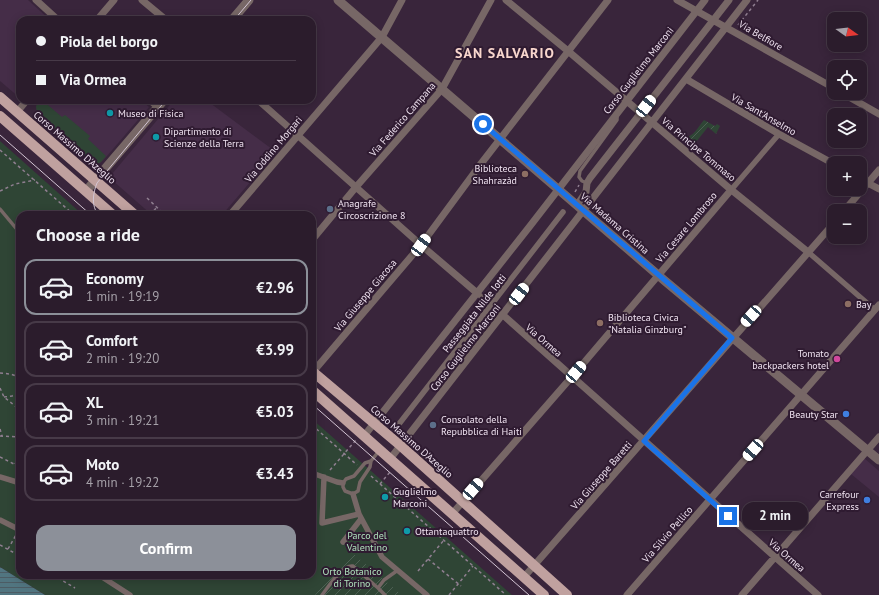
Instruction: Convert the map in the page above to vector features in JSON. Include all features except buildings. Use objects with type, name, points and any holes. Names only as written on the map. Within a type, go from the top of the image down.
[{"type":"main road","name":"Corso Massimo D'Azeglio","points":[[0,97],[129,211]]},
{"type":"main road","points":[[0,116],[107,211]]},
{"type":"main road","name":"Corso Massimo D'Azeglio","points":[[316,375],[401,446],[567,595]]},
{"type":"main road","points":[[316,394],[544,595]]},
{"type":"street","points":[[36,0],[54,16]]},
{"type":"street","points":[[100,16],[114,0]]},
{"type":"street","points":[[142,0],[161,16]]},
{"type":"street","points":[[235,16],[249,0]]},
{"type":"street","name":"Via Madama Cristina","points":[[338,0],[732,338],[879,460]]},
{"type":"street","name":"Via Oddino Morgari","points":[[233,211],[382,37],[402,0]]},
{"type":"street","name":"Via Federico Campana","points":[[316,235],[442,89],[491,0]]},
{"type":"street","name":"Via Principe Tommaso","points":[[506,0],[731,190],[878,309]]},
{"type":"street","name":"Via Giuseppe Giacosa","points":[[316,367],[421,245],[608,0]]},
{"type":"street","name":"Via Belfiore","points":[[677,0],[827,84]]},
{"type":"street","name":"Corso Guglielmo Marconi","points":[[364,436],[559,189],[705,0]]},
{"type":"street","name":"Corso Guglielmo Marconi","points":[[580,208],[588,183],[640,113],[729,0]]},
{"type":"street","name":"Corso Guglielmo Marconi","points":[[390,459],[502,316],[580,208],[652,122],[747,0]]},
{"type":"street","name":"Via Sant'Anselmo","points":[[686,79],[779,134],[827,160]]},
{"type":"street","points":[[854,100],[879,114]]},
{"type":"street","points":[[17,112],[24,104]]},
{"type":"street","points":[[86,192],[160,104]]},
{"type":"street","name":"Via Ormea","points":[[262,104],[818,595]]},
{"type":"street","name":"Via Cesare Lombroso","points":[[452,514],[779,134]]},
{"type":"street","points":[[850,204],[879,170]]},
{"type":"street","points":[[868,183],[879,189]]},
{"type":"street","name":"Passeggiata Nilde Iotti","points":[[399,424],[563,212]]},
{"type":"street","name":"Via Giuseppe Baretti","points":[[524,577],[827,231]]},
{"type":"street","name":"Via Silvio Pellico","points":[[627,595],[800,395],[878,309]]},
{"type":"street","points":[[742,595],[879,437]]},
{"type":"street","points":[[316,475],[343,483]]},
{"type":"street","points":[[0,477],[16,482]]},
{"type":"street","points":[[325,478],[321,525],[360,516]]},
{"type":"street","points":[[353,494],[360,516],[382,557],[427,595]]},
{"type":"street","points":[[343,542],[360,516]]},
{"type":"street","points":[[0,520],[16,528]]},
{"type":"street","points":[[105,579],[130,595]]},
{"type":"lane","points":[[588,183],[582,181],[579,177],[580,171],[617,120],[617,114]]},
{"type":"lane","points":[[0,209],[16,227]]},
{"type":"lane","points":[[371,461],[367,473],[360,482],[359,489],[353,494],[345,492],[343,483],[346,479],[354,476],[366,463],[371,461],[380,450]]},
{"type":"lane","points":[[322,595],[340,572],[349,565],[353,566],[385,595]]},
{"type":"lane","points":[[378,588],[384,580],[398,570]]},
{"type":"path","points":[[739,29],[738,26],[758,0]]},
{"type":"path","points":[[0,150],[70,211]]},
{"type":"path","points":[[0,191],[15,184],[35,180]]},
{"type":"path","points":[[147,198],[161,211]]},
{"type":"path","points":[[153,211],[157,206]]},
{"type":"path","points":[[0,373],[16,375]]},
{"type":"path","points":[[0,388],[4,397],[16,407]]},
{"type":"path","points":[[4,397],[16,394]]},
{"type":"path","points":[[0,429],[1,436],[16,437]]},
{"type":"path","points":[[316,429],[361,468]]},
{"type":"path","points":[[330,470],[352,444]]},
{"type":"path","points":[[0,457],[15,464]]},
{"type":"path","points":[[367,473],[506,595]]},
{"type":"path","points":[[8,550],[16,535]]},
{"type":"path","points":[[418,570],[444,540]]},
{"type":"path","points":[[0,545],[16,554]]},
{"type":"path","points":[[428,559],[461,586]]},
{"type":"path","points":[[448,595],[473,566]]},
{"type":"path","points":[[59,579],[75,588]]},
{"type":"shaded area","points":[[0,0],[28,0],[46,16],[16,16],[16,95],[0,81]]},
{"type":"shaded area","points":[[38,104],[146,104],[149,107],[107,156],[100,163],[93,164],[37,114],[36,106]]},
{"type":"shaded area","points":[[171,104],[211,104],[276,152],[225,211],[147,211],[112,180],[112,174]]},
{"type":"shaded area","points":[[864,458],[879,471],[879,497],[851,474]]},
{"type":"green space","points":[[38,104],[47,104],[62,117],[65,115],[90,136],[88,139],[106,156],[99,163],[93,164],[37,114],[36,106]]},
{"type":"green space","points":[[704,120],[715,126],[717,124],[720,126],[716,134],[708,127],[692,147],[677,135],[678,134],[682,137],[690,136],[696,131]]},
{"type":"green space","name":"Parco del Valentino","points":[[0,141],[79,211],[16,211],[16,577],[0,567]]},
{"type":"green space","name":"Parco del Valentino","points":[[316,423],[512,595],[45,595],[19,579],[316,579]]},
{"type":"green space","name":"Orto Botanico di Torino","points":[[350,551],[402,595],[315,595]]},
{"type":"water","points":[[0,567],[16,577],[16,579],[19,579],[45,595],[0,595]]},
{"type":"tram line","points":[[237,16],[251,0]]},
{"type":"tram line","points":[[96,211],[93,199],[97,183],[163,104]]},
{"type":"tram line","points":[[0,135],[86,211]]},
{"type":"tram line","points":[[316,408],[529,595]]},
{"type":"place","name":"Museo di Fisica","points":[[110,113]]},
{"type":"place","name":"Dipartimento di Scienze della Terra","points":[[156,137]]},
{"type":"place","name":"Biblioteca Shahrazàd","points":[[525,174]]},
{"type":"place","name":"Anagrafe Circoscrizione 8","points":[[330,209]]},
{"type":"place","name":"Bay","points":[[848,304]]},
{"type":"place","name":"Biblioteca Civica \"Natalia Ginzburg\"","points":[[600,323]]},
{"type":"place","name":"Tomato backpackers hotel","points":[[837,359]]},
{"type":"place","name":"Beauty Star","points":[[846,414]]},
{"type":"place","name":"Consolato della Repubblica di Haiti","points":[[433,425]]},
{"type":"place","name":"Guglielmo Marconi","points":[[385,497]]},
{"type":"place","name":"Carrefour Express","points":[[867,500]]},
{"type":"place","name":"Ottantaquattro","points":[[407,531]]},
{"type":"district","name":"SAN SALVARIO","points":[[505,53]]},
{"type":"route","points":[[483,124],[732,338],[644,441],[728,516]]}]
